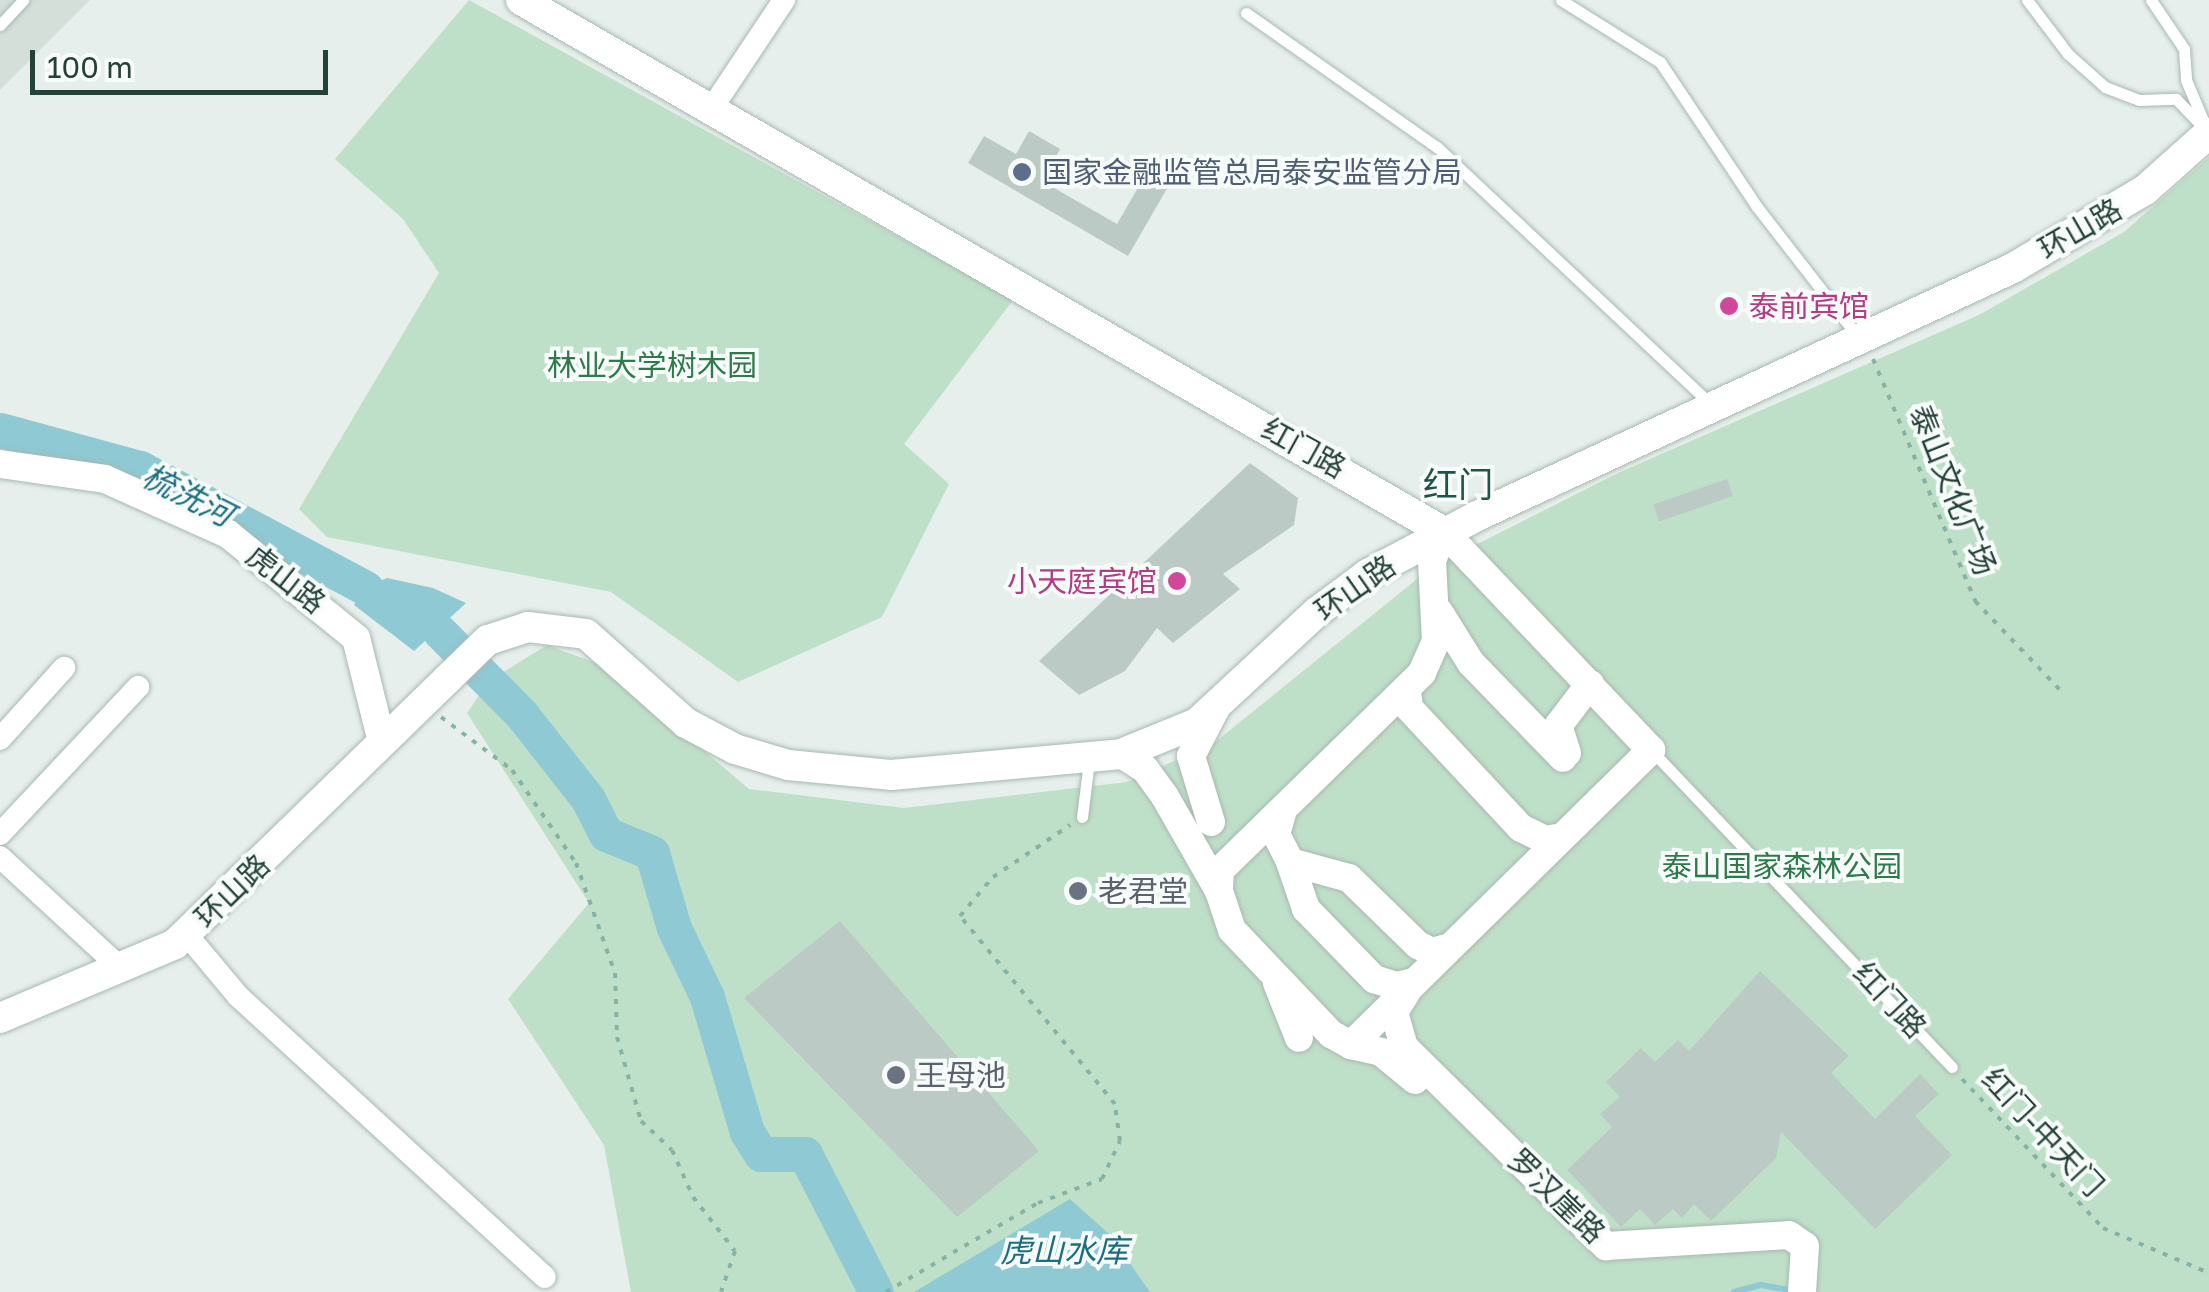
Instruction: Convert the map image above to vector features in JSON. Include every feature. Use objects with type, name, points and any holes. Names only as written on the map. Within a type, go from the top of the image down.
[{"type":"main road","name":"红门路","points":[[522,0],[1444,532]]},
{"type":"main road","name":"环山路","points":[[0,1018],[123,970],[187,935],[381,738],[488,640],[528,627],[586,634],[686,723],[734,749],[819,771],[892,775],[1089,761],[1121,754],[1197,722],[1317,612],[1444,532],[2083,230],[2145,190],[2209,133]]},
{"type":"street","points":[[712,108],[784,0]]},
{"type":"street","name":"虎山路","points":[[0,464],[104,479],[228,534],[356,638],[381,738]]},
{"type":"street","points":[[1219,891],[1220,870],[1406,691],[1431,659],[1435,601],[1432,560],[1444,532]]},
{"type":"street","name":"红门路","points":[[1444,532],[1651,750]]},
{"type":"street","points":[[1435,601],[1453,642],[1565,755],[1558,726],[1590,684]]},
{"type":"street","points":[[0,740],[64,668]]},
{"type":"street","points":[[0,834],[138,687]]},
{"type":"street","points":[[1406,691],[1410,708],[1521,828],[1546,840],[1561,837]]},
{"type":"street","points":[[1211,822],[1192,776],[1191,756],[1220,702]]},
{"type":"street","points":[[1351,1044],[1651,750]]},
{"type":"street","name":"罗汉崖路","points":[[1121,754],[1144,769],[1164,794],[1219,891],[1232,930],[1269,969],[1332,1034],[1402,1066],[1608,1264],[1766,1251],[1805,1259],[1805,1246],[1788,1235],[1606,1246],[1404,1046],[1394,1012],[1413,982]]},
{"type":"street","points":[[1283,810],[1276,834],[1306,909],[1374,979],[1397,986],[1413,982]]},
{"type":"street","points":[[0,857],[123,970]]},
{"type":"street","points":[[1290,862],[1349,878],[1418,945],[1447,948]]},
{"type":"street","points":[[187,935],[238,996],[545,1277]]},
{"type":"street","points":[[1269,969],[1298,1038]]},
{"type":"street","points":[[1802,1292],[1805,1259]]},
{"type":"lane","points":[[0,25],[23,0]]},
{"type":"lane","points":[[1561,0],[1660,62],[1757,207],[1858,338]]},
{"type":"lane","points":[[2027,0],[2068,54],[2105,87],[2139,100],[2176,100],[2209,133]]},
{"type":"lane","points":[[2151,0],[2184,49],[2186,80],[2209,133]]},
{"type":"lane","points":[[1246,13],[1437,147],[1714,407]]},
{"type":"lane","name":"红门路","points":[[1651,750],[1952,1067]]},
{"type":"lane","points":[[1082,817],[1089,761]]},
{"type":"path","name":"泰山文化广场","points":[[1858,338],[1882,372],[1934,514],[1975,601],[2062,692]]},
{"type":"path","points":[[422,701],[512,770],[576,863],[615,973],[617,1037],[641,1121],[672,1150],[694,1197],[735,1251],[721,1292]]},
{"type":"path","points":[[888,1290],[1038,1203],[1102,1179],[1120,1142],[1115,1104],[960,916],[993,878],[1082,817]]},
{"type":"path","name":"红门-中天门","points":[[1952,1067],[2103,1228],[2209,1273]]},
{"type":"shaded area","points":[[0,0],[90,0],[0,90]]},
{"type":"green space","name":"林业大学树木园","points":[[469,0],[1013,300],[904,444],[949,484],[882,617],[738,682],[611,592],[327,537],[299,509],[439,273],[403,219],[335,159]]},
{"type":"green space","name":"泰山国家森林公园","points":[[2209,157],[2209,1292],[631,1292],[604,1145],[508,999],[589,903],[467,713],[489,681],[547,645],[604,666],[749,789],[904,808],[1127,782],[1214,743],[1432,567],[1618,473],[1979,315],[2124,232]]},
{"type":"water","points":[[387,578],[433,588],[466,603],[414,651],[354,605],[366,588]]},
{"type":"water","name":"虎山水库","points":[[1070,1199],[1110,1235],[1150,1292],[914,1292]]},
{"type":"building","points":[[1029,131],[1060,149],[1042,181],[1117,224],[1154,160],[1176,173],[1128,256],[968,163],[984,136],[1016,154]]},
{"type":"building","name":"小天庭宾馆","points":[[1250,463],[1298,498],[1294,525],[1223,574],[1240,589],[1173,643],[1157,628],[1125,671],[1079,695],[1039,661]]},
{"type":"building","points":[[1727,479],[1733,496],[1659,521],[1653,504]]},
{"type":"building","name":"王母池","points":[[840,921],[1039,1151],[957,1217],[744,998]]},
{"type":"building","points":[[1760,971],[1849,1056],[1831,1073],[1875,1119],[1920,1074],[1939,1094],[1915,1116],[1952,1155],[1875,1229],[1781,1132],[1776,1158],[1711,1221],[1694,1204],[1682,1218],[1673,1209],[1655,1225],[1640,1209],[1621,1227],[1567,1170],[1612,1127],[1600,1114],[1620,1097],[1606,1082],[1641,1048],[1655,1062],[1678,1040],[1689,1051]]},
{"type":"waterway","name":"梳洗河","points":[[0,430],[140,468],[366,588]]},
{"type":"waterway","points":[[440,632],[522,715],[588,799],[606,834],[652,853],[674,928],[707,997],[747,1132],[761,1154],[805,1154],[876,1292]]},
{"type":"waterway","points":[[1734,1292],[1761,1285],[1794,1291]]},
{"type":"place","name":"国家金融监管总局泰安监管分局","points":[[1022,172]]},
{"type":"place","name":"泰前宾馆","points":[[1729,306]]},
{"type":"place","name":"小天庭宾馆","points":[[1177,581]]},
{"type":"place","name":"老君堂","points":[[1078,891]]},
{"type":"place","name":"王母池","points":[[896,1075]]},
{"type":"district","name":"红门","points":[[1458,484]]}]
